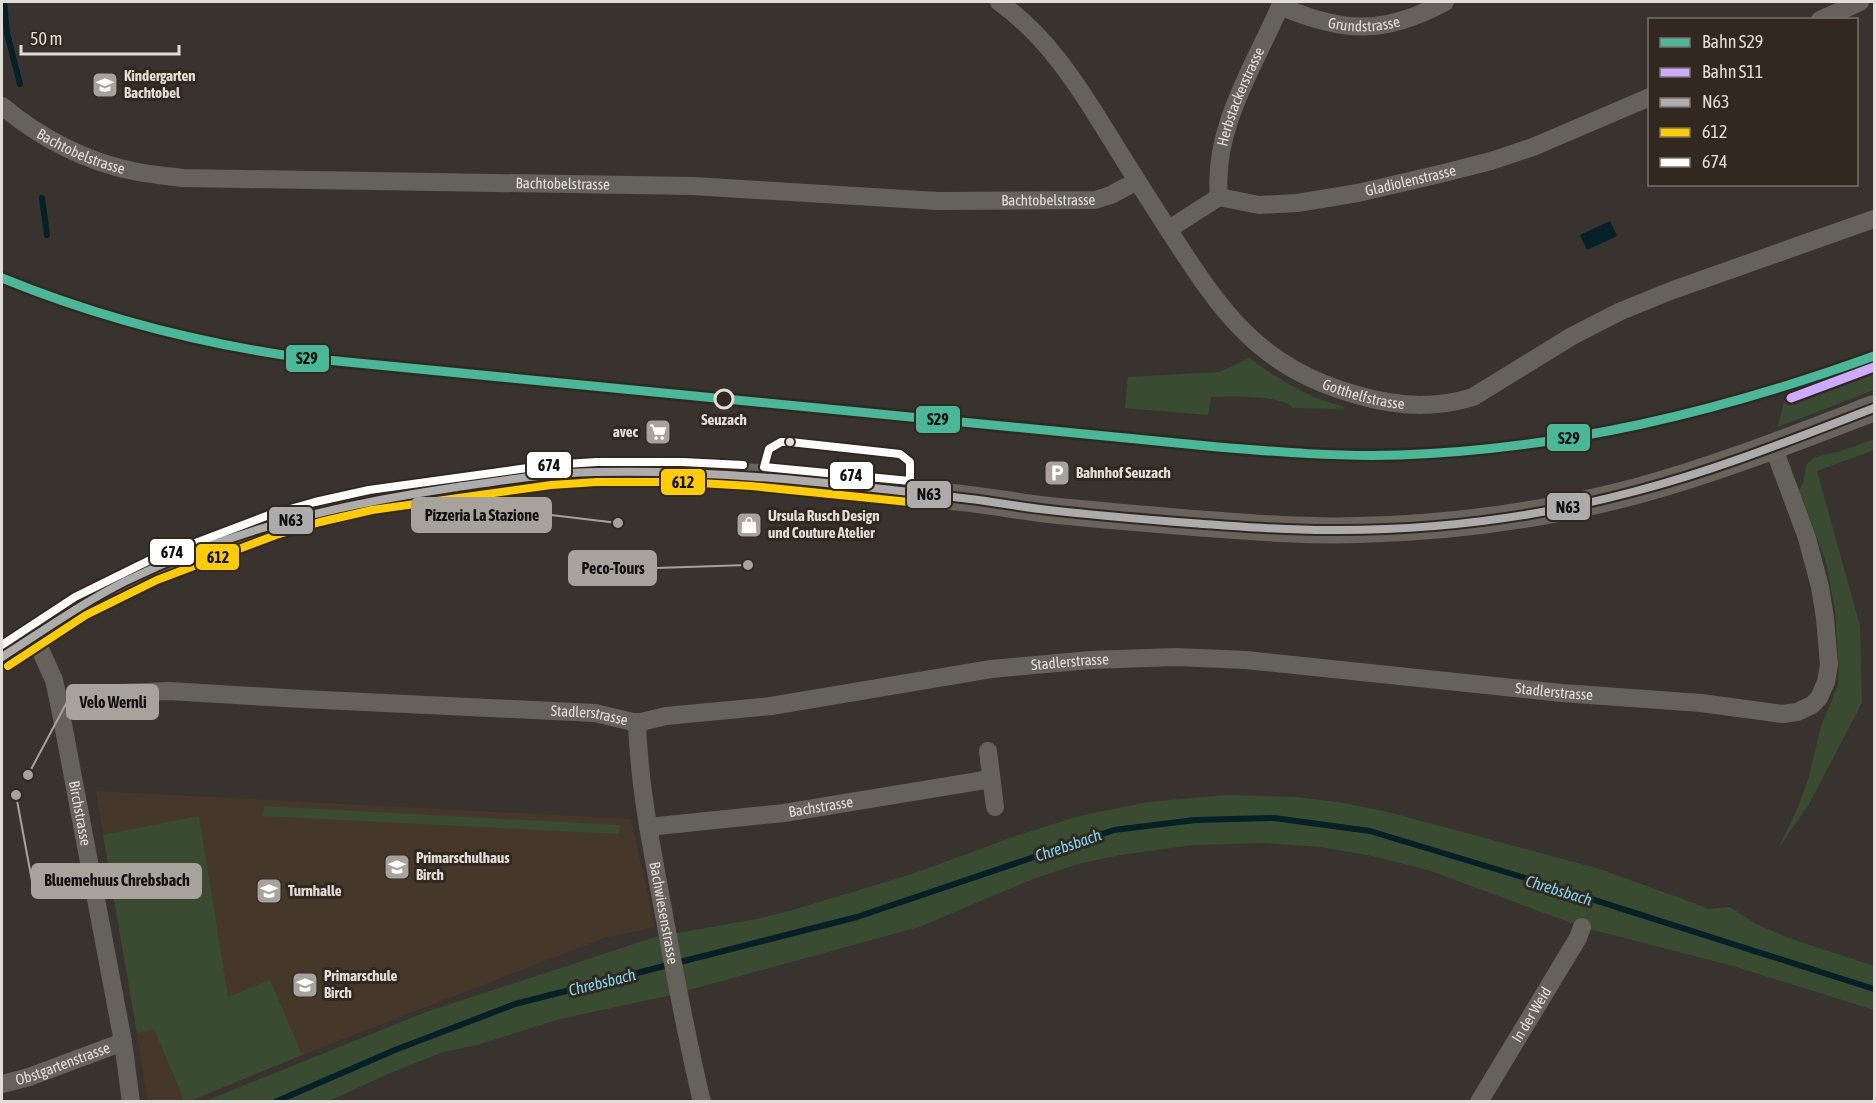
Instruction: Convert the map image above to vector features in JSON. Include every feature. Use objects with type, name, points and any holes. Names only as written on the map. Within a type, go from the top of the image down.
[{"type":"main road","points":[[2,657],[81,606],[128,580],[262,529],[317,512],[403,495],[550,475],[660,472],[752,476],[946,496],[1050,510],[1306,530],[1357,530],[1468,523],[1565,508],[1674,480],[1875,408]]},
{"type":"street","name":"Gotthelfstrasse","points":[[999,2],[1027,24],[1059,60],[1204,286],[1228,315],[1255,342],[1278,360],[1305,376],[1344,392],[1396,403],[1431,405],[1459,401],[1486,391],[1572,336],[1643,301],[1875,219]]},
{"type":"street","name":"Grundstrasse","points":[[1281,4],[1326,23],[1359,27],[1404,20],[1445,2]]},
{"type":"street","points":[[1824,18],[1860,2]]},
{"type":"street","name":"Herbstackerstrasse","points":[[1219,197],[1218,173],[1229,123],[1281,4]]},
{"type":"street","name":"Gladiolenstrasse","points":[[1219,197],[1259,205],[1297,203],[1342,196],[1444,173],[1533,147],[1648,98]]},
{"type":"street","name":"Bachtobelstrasse","points":[[3,110],[52,141],[89,157],[137,172],[183,178],[692,186],[981,202],[1095,200],[1111,195],[1137,181]]},
{"type":"street","points":[[1169,230],[1219,197]]},
{"type":"street","name":"Stadlerstrasse","points":[[59,703],[125,693],[179,691],[595,713],[637,723],[666,716],[771,706],[991,669],[1090,660],[1176,657],[1246,660],[1562,693],[1701,703],[1783,714],[1797,712],[1812,705],[1819,698],[1827,682],[1825,618],[1820,587],[1807,538],[1773,446]]},
{"type":"street","name":"Birchstrasse","points":[[34,636],[54,680],[59,703],[123,1042],[131,1101]]},
{"type":"street","name":"Bachwiesenstrasse","points":[[637,723],[639,770],[648,827],[675,978],[702,1101]]},
{"type":"street","points":[[988,751],[995,807]]},
{"type":"street","name":"Bachstrasse","points":[[648,827],[784,813],[991,779]]},
{"type":"street","name":"In der Weid","points":[[1479,1101],[1578,938],[1582,927]]},
{"type":"street","name":"Obstgartenstrasse","points":[[2,1084],[29,1077],[123,1042]]},
{"type":"shaded area","name":"Primarschule Birch","points":[[96,791],[631,819],[655,927],[604,938],[190,1101],[148,1101]]},
{"type":"green space","points":[[1874,356],[1874,390],[1778,427],[1787,388]]},
{"type":"green space","points":[[1249,358],[1293,386],[1345,409],[1293,408],[1278,401],[1230,396],[1211,397],[1208,415],[1125,408],[1128,377],[1220,372]]},
{"type":"green space","points":[[1874,439],[1874,450],[1817,471],[1860,626],[1862,703],[1808,806],[1779,847],[1808,780],[1821,726],[1838,685],[1839,671],[1835,610],[1826,562],[1799,490],[1803,484],[1806,465],[1815,457],[1841,451]]},
{"type":"green space","points":[[1225,795],[1295,797],[1344,803],[1388,812],[1600,869],[1710,909],[1730,907],[1756,924],[1789,938],[1874,966],[1874,1010],[1733,966],[1582,927],[1428,870],[1372,856],[1320,847],[1264,843],[1194,845],[1120,855],[1078,864],[1033,879],[919,927],[667,996],[560,1019],[477,1045],[443,1052],[329,1101],[203,1102],[426,1012],[655,937],[757,919],[793,910],[912,874],[1079,816],[1148,802]]},
{"type":"green space","points":[[264,806],[620,825],[619,834],[263,816]]},
{"type":"green space","points":[[199,816],[228,997],[270,980],[302,1055],[185,1102],[154,1029],[137,1033],[103,835]]},
{"type":"water","points":[[1610,221],[1617,236],[1587,250],[1580,235]]},
{"type":"waterway","points":[[4,2],[7,33],[20,84]]},
{"type":"waterway","points":[[42,198],[47,235]]},
{"type":"waterway","name":"Chrebsbach","points":[[275,1102],[395,1050],[515,1004],[857,917],[1114,830],[1195,820],[1274,818],[1370,831],[1874,989]]},
{"type":"rail line","name":"S29","points":[[2,278],[74,305],[183,336],[296,357],[1218,447],[1331,455],[1400,455],[1461,451],[1582,436],[1641,424],[1758,394],[1874,356]]},
{"type":"rail line","name":"S11","points":[[1791,398],[1874,367]]},
{"type":"transit line","name":"N63","points":[[2,657],[78,608],[126,581],[205,547],[325,511],[505,480],[595,472],[733,475],[973,499],[1068,512],[1203,524],[1305,530],[1414,528],[1526,515],[1636,491],[1726,463],[1874,408]]},
{"type":"transit line","name":"674","points":[[781,442],[900,454],[910,462],[910,481],[764,467],[769,449],[781,442]]},
{"type":"transit line","name":"674","points":[[2,645],[75,597],[148,561],[269,515],[315,502],[369,490],[549,465],[597,462],[743,465]]},
{"type":"transit line","name":"612","points":[[8,666],[86,615],[157,580],[276,535],[372,510],[551,485],[597,482],[682,482],[751,486],[919,503]]},
{"type":"place","name":"Kindergarten Bachtobel","points":[[105,85]]},
{"type":"place","name":"Seuzach","points":[[724,399]]},
{"type":"place","name":"avec","points":[[658,432]]},
{"type":"place","name":"Bahnhof Seuzach","points":[[1057,473]]},
{"type":"place","name":"Pizzeria La Stazione","points":[[618,523]]},
{"type":"place","name":"Ursula Rusch Design und Couture Atelier","points":[[749,525]]},
{"type":"place","name":"Peco-Tours","points":[[748,565]]},
{"type":"place","name":"Velo Wernli","points":[[28,775]]},
{"type":"place","name":"Bluemehuus Chrebsbach","points":[[16,795]]},
{"type":"place","name":"Primarschulhaus Birch","points":[[397,867]]},
{"type":"place","name":"Turnhalle","points":[[269,891]]},
{"type":"place","name":"Primarschule Birch","points":[[305,985]]}]
